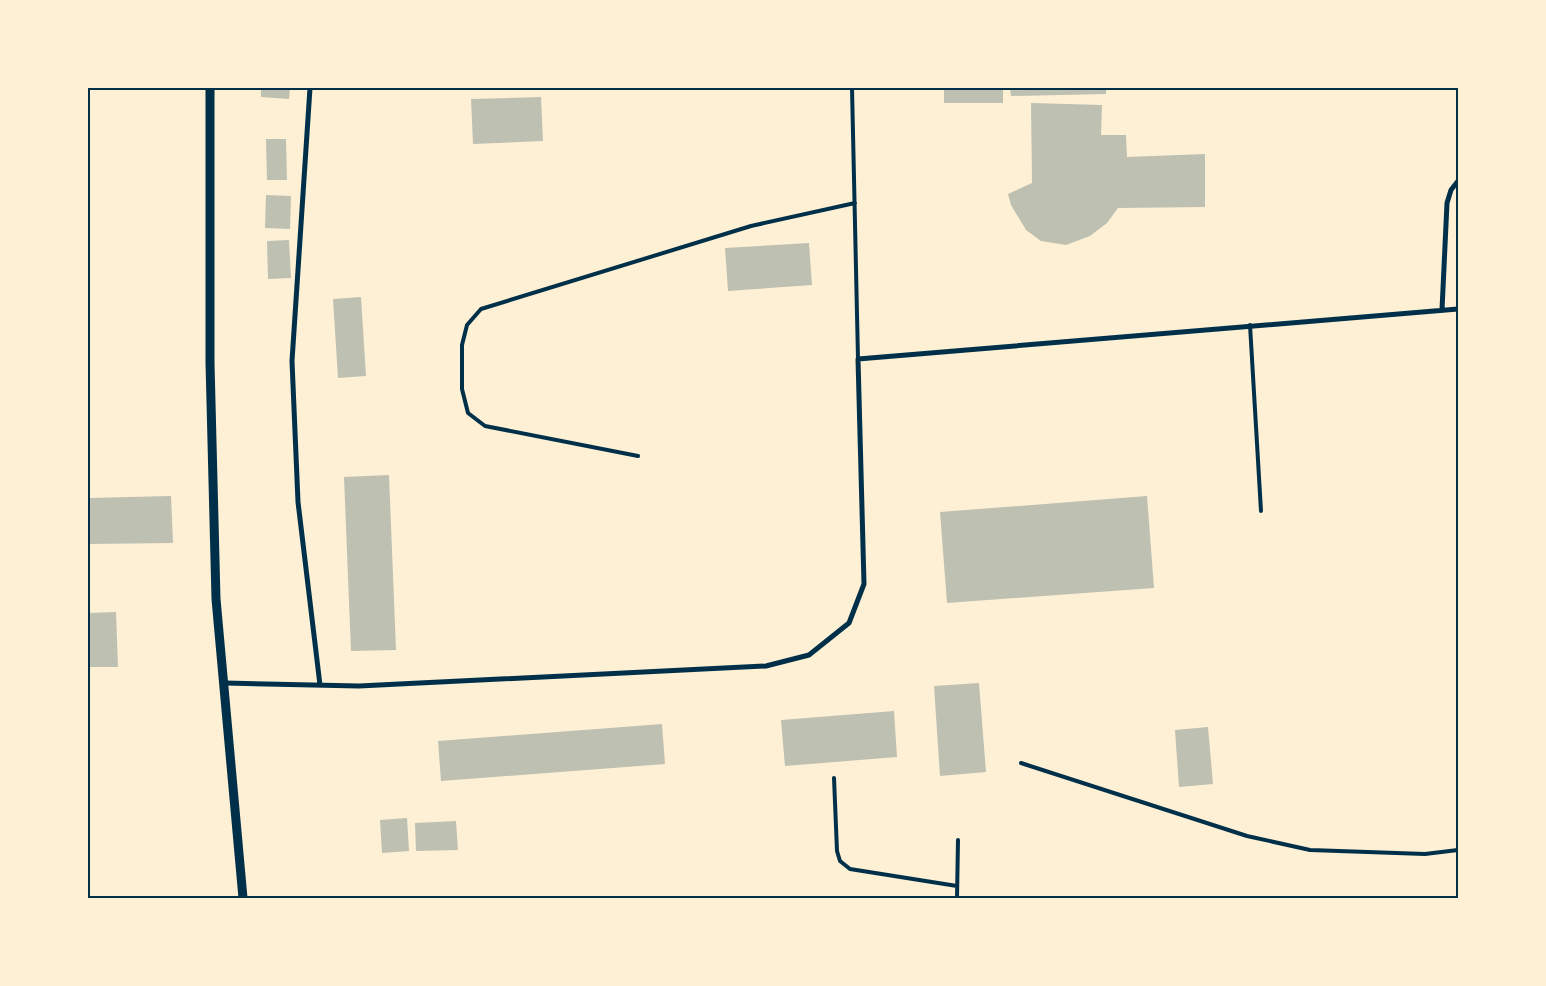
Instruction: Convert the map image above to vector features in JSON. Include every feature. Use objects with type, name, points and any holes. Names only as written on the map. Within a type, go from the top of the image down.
[{"type":"street","points":[[210,88],[210,363],[216,599],[225,683],[242,898]]},
{"type":"street","points":[[310,88],[292,361],[298,502],[320,685]]},
{"type":"street","points":[[1442,310],[1447,203],[1451,190],[1458,181]]},
{"type":"street","points":[[225,683],[359,686],[766,666],[809,655],[849,623],[864,584],[858,359],[1001,349],[1458,309]]},
{"type":"lane","points":[[852,88],[858,359]]},
{"type":"lane","points":[[638,456],[485,426],[468,413],[462,389],[462,344],[467,326],[481,309],[751,226],[855,203]]},
{"type":"lane","points":[[1250,326],[1261,511]]},
{"type":"lane","points":[[1021,763],[1247,836],[1310,850],[1425,854],[1458,850]]},
{"type":"lane","points":[[834,778],[837,851],[840,861],[850,869],[957,886]]},
{"type":"lane","points":[[957,898],[958,840]]},
{"type":"building","points":[[261,88],[290,88],[289,99],[261,97]]},
{"type":"building","points":[[944,88],[1003,88],[1003,103],[944,103]]},
{"type":"building","points":[[1010,88],[1106,88],[1106,94],[1011,96]]},
{"type":"building","points":[[541,97],[543,141],[473,144],[471,99]]},
{"type":"building","points":[[1031,103],[1102,105],[1101,135],[1126,135],[1127,157],[1205,154],[1205,207],[1118,208],[1107,223],[1090,236],[1066,245],[1041,241],[1026,230],[1011,205],[1008,194],[1032,183]]},
{"type":"building","points":[[266,139],[286,139],[287,180],[267,180]]},
{"type":"building","points":[[266,195],[291,196],[290,229],[265,228]]},
{"type":"building","points":[[289,240],[291,278],[268,279],[267,241]]},
{"type":"building","points":[[809,243],[812,285],[728,291],[725,248]]},
{"type":"building","points":[[361,297],[366,376],[338,378],[333,299]]},
{"type":"building","points":[[389,475],[396,650],[351,651],[344,477]]},
{"type":"building","points":[[171,496],[173,543],[88,544],[88,498]]},
{"type":"building","points":[[1147,496],[1154,588],[947,603],[940,512]]},
{"type":"building","points":[[116,612],[118,667],[88,667],[88,613]]},
{"type":"building","points":[[979,683],[986,772],[940,776],[934,686]]},
{"type":"building","points":[[894,711],[897,757],[785,766],[781,720]]},
{"type":"building","points":[[662,724],[665,764],[441,781],[438,741]]},
{"type":"building","points":[[1208,727],[1213,784],[1179,787],[1175,730]]},
{"type":"building","points":[[407,818],[409,851],[382,853],[380,820]]},
{"type":"building","points":[[456,821],[458,850],[416,851],[415,823]]}]
